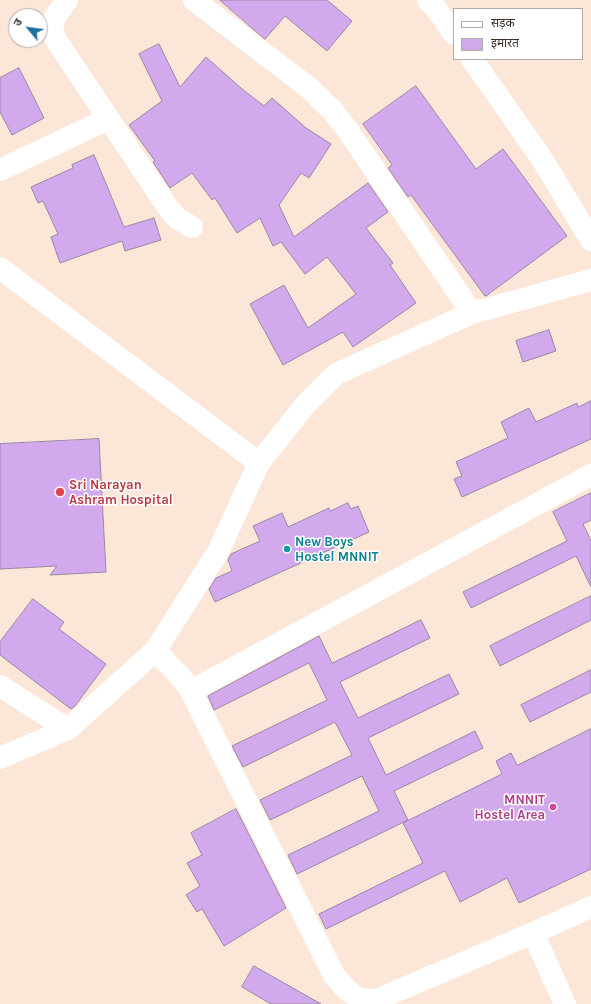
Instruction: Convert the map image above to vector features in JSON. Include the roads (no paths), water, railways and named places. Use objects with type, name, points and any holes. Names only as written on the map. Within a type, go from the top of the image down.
[{"type":"street","points":[[67,0],[54,18],[52,28],[56,40],[169,209],[178,219],[192,227]]},
{"type":"street","points":[[194,0],[308,87],[332,110],[472,313]]},
{"type":"street","points":[[428,0],[438,10],[453,32]]},
{"type":"street","points":[[473,60],[542,158],[591,240]]},
{"type":"street","points":[[0,170],[108,119]]},
{"type":"street","points":[[0,268],[259,463]]},
{"type":"street","points":[[0,758],[68,729],[155,651],[218,552],[259,463],[306,404],[336,374],[472,313],[591,280]]},
{"type":"street","points":[[191,691],[591,475]]},
{"type":"street","points":[[155,651],[181,677],[191,691],[334,975],[347,990],[359,998],[376,1000],[591,907]]},
{"type":"street","points":[[0,686],[68,729]]},
{"type":"street","points":[[533,933],[565,1004]]},
{"type":"place","name":"Sri Narayan Ashram Hospital","points":[[60,492]]},
{"type":"place","name":"New Boys Hostel MNNIT","points":[[287,549]]},
{"type":"place","name":"MNNIT Hostel Area","points":[[553,807]]}]
